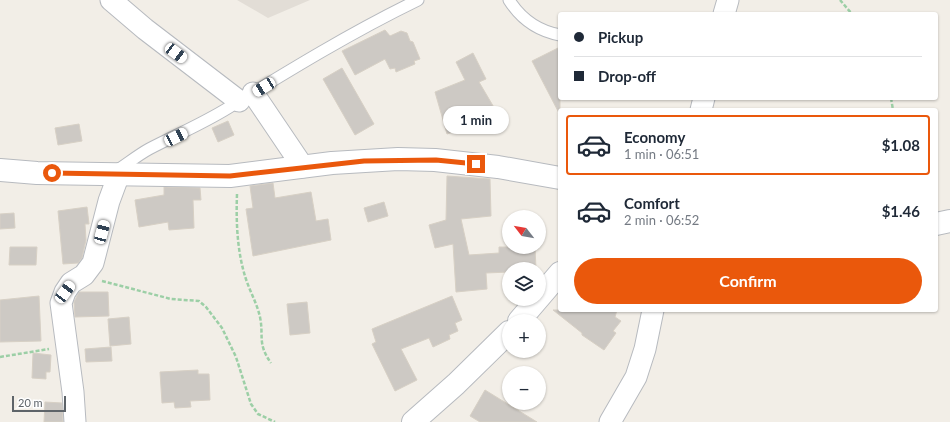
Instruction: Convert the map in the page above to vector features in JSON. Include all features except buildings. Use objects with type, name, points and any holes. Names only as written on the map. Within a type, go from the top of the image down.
[{"type":"street","points":[[111,0],[145,29],[246,97],[303,167]]},
{"type":"street","points":[[725,12],[728,0]]},
{"type":"street","points":[[0,170],[37,173],[237,175],[364,161],[436,160],[498,167],[558,178]]},
{"type":"street","points":[[75,422],[73,392],[61,303],[65,292],[71,283],[84,275],[93,263],[115,174]]},
{"type":"street","points":[[938,224],[950,221]]},
{"type":"street","points":[[525,314],[558,275]]},
{"type":"street","points":[[610,422],[636,376],[645,349],[653,312]]},
{"type":"street","points":[[413,422],[456,384],[502,339]]},
{"type":"lane","points":[[115,174],[148,150],[189,130],[334,44],[418,0]]},
{"type":"lane","points":[[509,0],[526,20],[539,29],[558,34]]},
{"type":"path","points":[[840,0],[850,12]]},
{"type":"path","points":[[237,175],[235,216],[244,274],[260,318],[263,349],[272,363]]},
{"type":"path","points":[[84,275],[171,299],[199,301],[206,307],[222,328],[236,357],[251,404],[258,414],[275,422]]},
{"type":"path","points":[[0,357],[67,346]]},
{"type":"shaded area","points":[[237,0],[310,0],[268,18]]},
{"type":"route","points":[[52,173],[230,176],[332,163],[398,159],[436,160],[476,164]]}]
